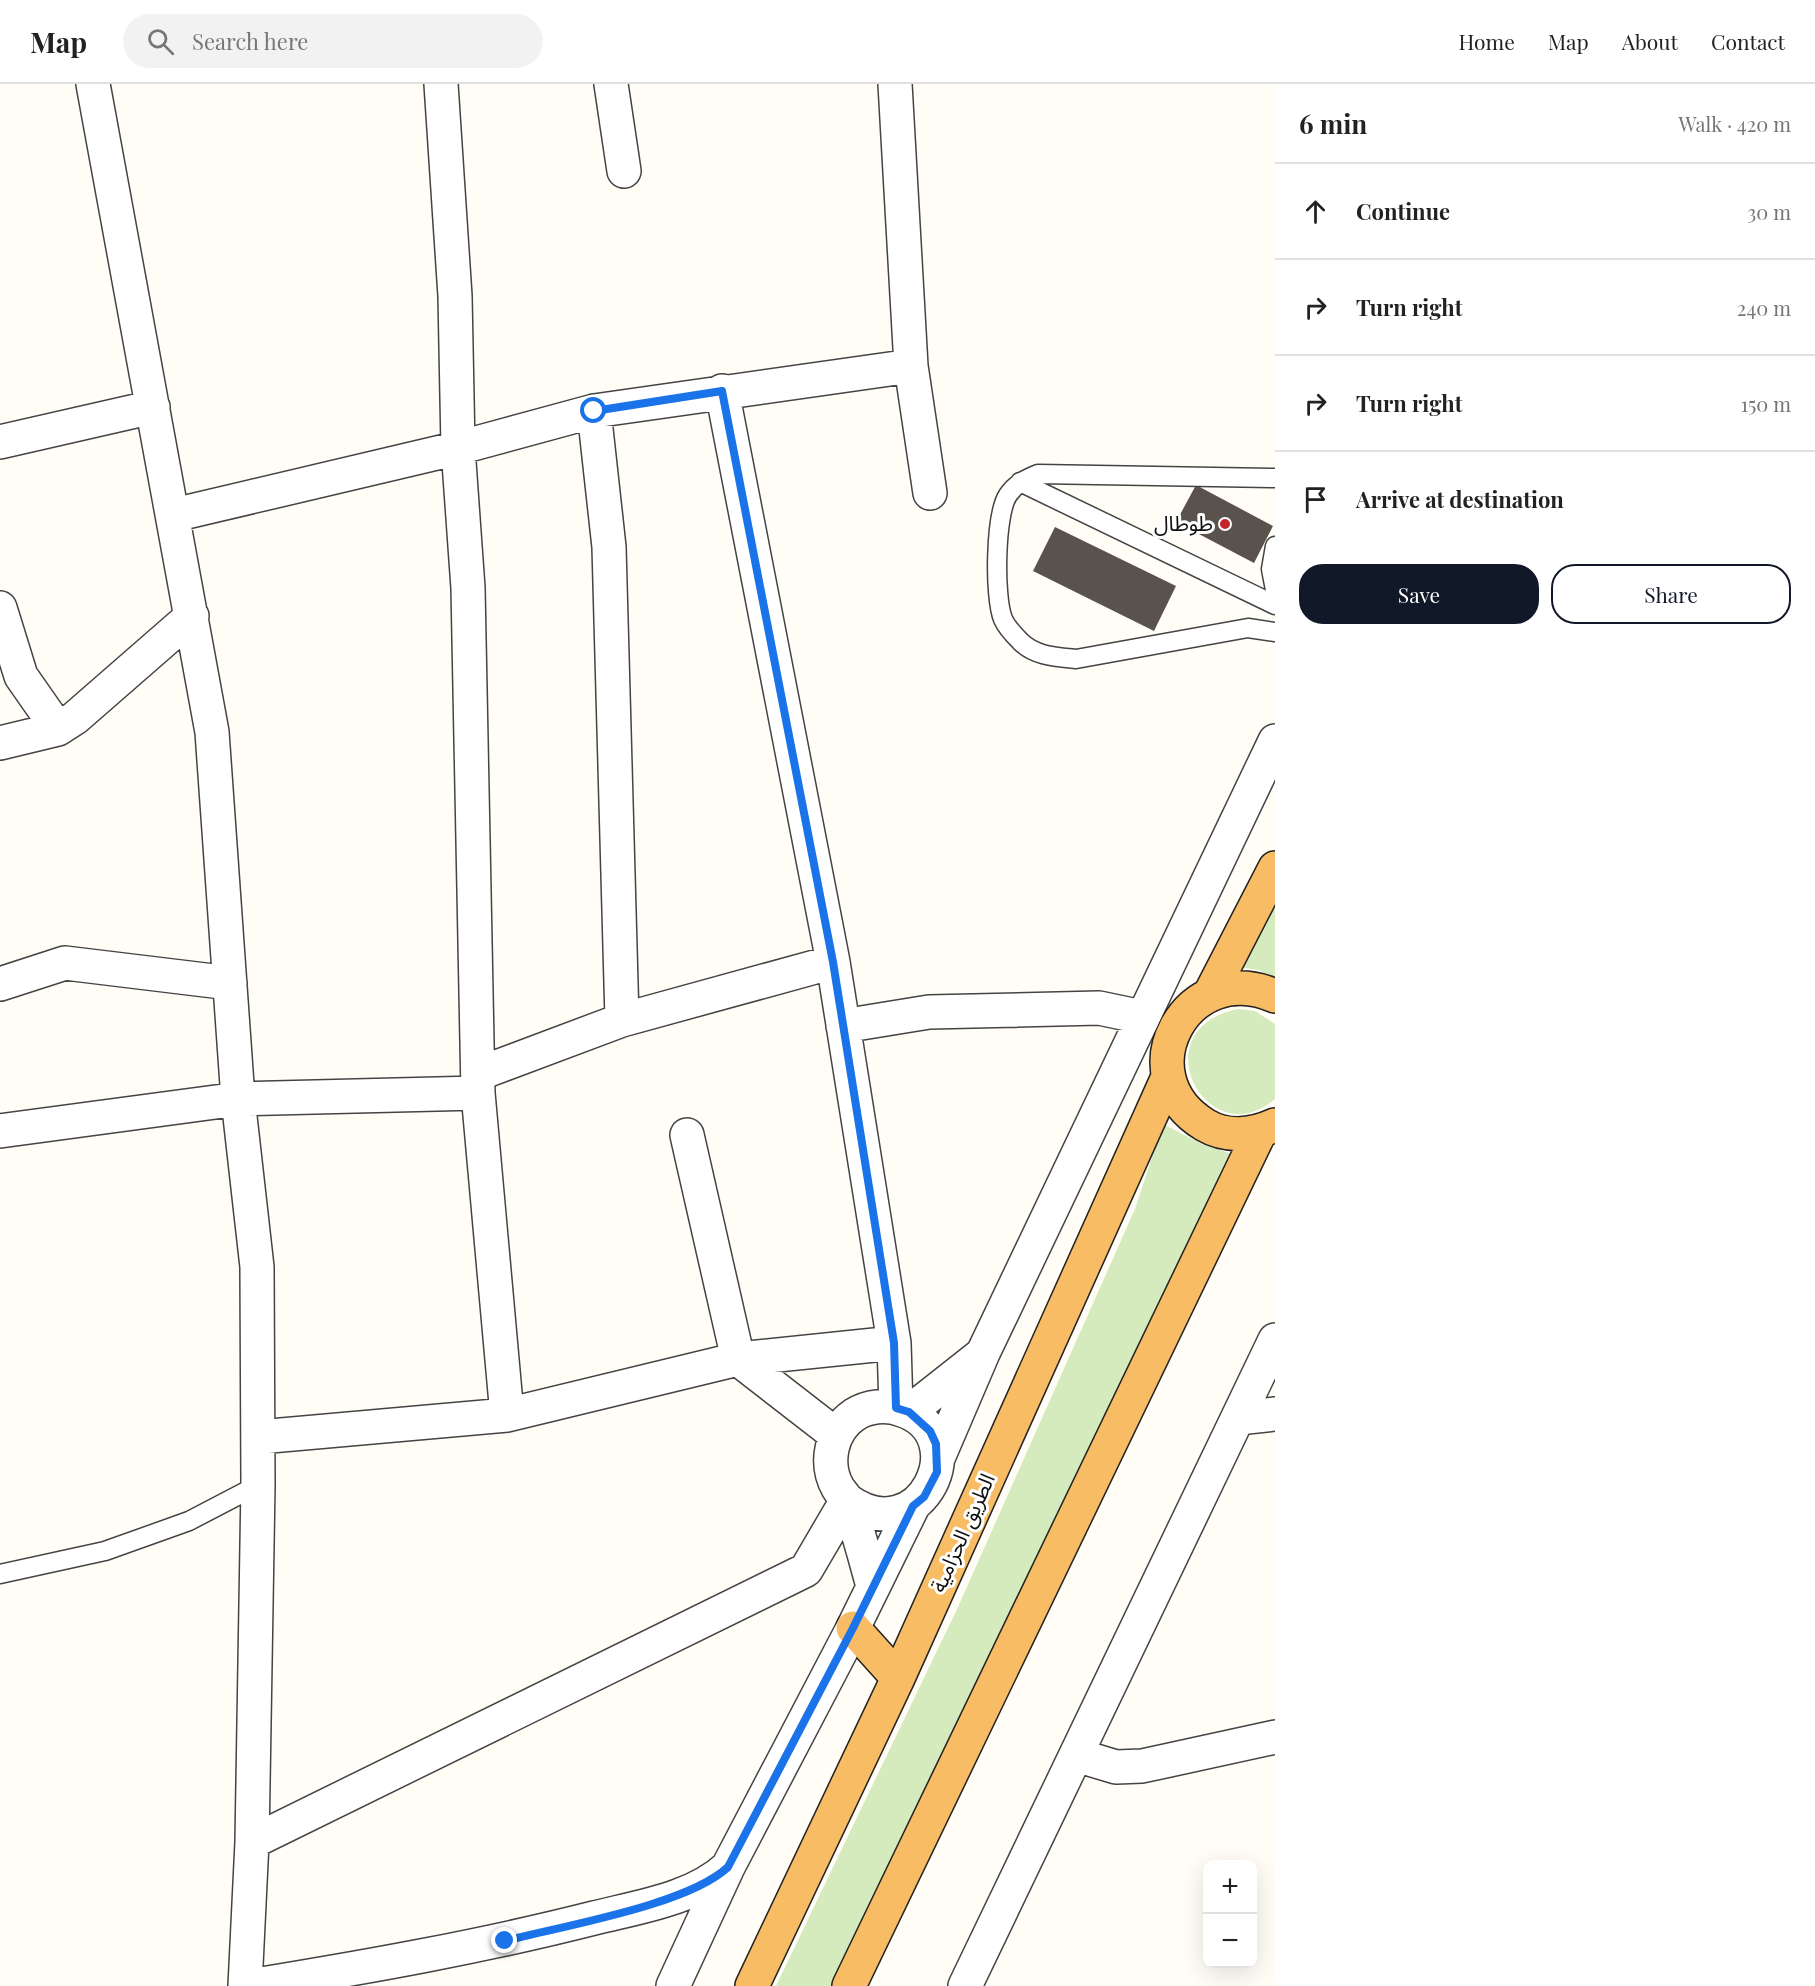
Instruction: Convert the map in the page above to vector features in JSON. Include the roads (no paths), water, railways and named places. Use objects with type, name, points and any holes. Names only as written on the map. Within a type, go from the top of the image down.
[{"type":"highway","name":"الطريق الحزامية","points":[[752,1986],[898,1677],[1167,1065],[1174,1028],[1199,1001],[1275,868]]},
{"type":"highway","points":[[1199,1001],[1234,987],[1258,989],[1275,996]]},
{"type":"highway","points":[[1167,1065],[1177,1100],[1193,1117],[1213,1129],[1236,1134],[1268,1128]]},
{"type":"highway","points":[[849,1986],[1268,1128]]},
{"type":"highway","points":[[853,1628],[898,1677]]},
{"type":"street","points":[[93,84],[174,515],[212,732],[238,1099],[257,1267],[259,1437],[252,1842],[245,1986]]},
{"type":"street","points":[[441,84],[455,296],[458,448],[468,588],[478,1083],[507,1415]]},
{"type":"street","points":[[611,84],[624,171]]},
{"type":"street","points":[[895,84],[911,366],[930,493]]},
{"type":"street","points":[[174,515],[458,448],[594,411],[722,391],[911,366]]},
{"type":"street","points":[[722,391],[833,962],[903,1410]]},
{"type":"street","points":[[0,442],[153,407]]},
{"type":"street","points":[[594,411],[609,547],[622,1020]]},
{"type":"street","points":[[0,608],[21,676],[58,729]]},
{"type":"street","points":[[0,743],[58,729],[92,705],[192,616]]},
{"type":"street","points":[[674,1986],[728,1867],[853,1628],[913,1506],[932,1485],[938,1458],[983,1353],[1275,741]]},
{"type":"street","points":[[0,1131],[238,1099],[478,1083],[622,1020],[833,962]]},
{"type":"street","points":[[0,984],[65,963],[230,983]]},
{"type":"street","points":[[843,1026],[929,1012],[1099,1008],[1142,1018],[1199,1001]]},
{"type":"street","points":[[1142,1018],[1167,1065]]},
{"type":"street","points":[[687,1135],[738,1359],[836,1435]]},
{"type":"street","points":[[965,1986],[1275,1340]]},
{"type":"street","points":[[259,1437],[507,1415],[738,1359],[894,1343]]},
{"type":"street","points":[[903,1410],[983,1353]]},
{"type":"street","points":[[913,1506],[886,1514],[859,1508],[847,1500],[838,1489],[830,1462],[836,1435],[855,1414],[882,1406],[903,1410],[930,1431],[938,1458]]},
{"type":"street","points":[[1238,1418],[1275,1414]]},
{"type":"street","points":[[847,1500],[873,1586]]},
{"type":"street","points":[[252,1842],[806,1570],[847,1500]]},
{"type":"street","points":[[1076,1755],[1116,1767],[1142,1766],[1275,1737]]},
{"type":"street","points":[[250,1986],[505,1941],[662,1900],[715,1879],[728,1867]]},
{"type":"lane","points":[[1275,478],[1038,474],[1020,482],[1007,496],[1001,515],[997,592],[1004,620],[1021,643],[1047,657],[1076,659],[1248,628],[1275,632]]},
{"type":"lane","points":[[1020,482],[1275,605]]},
{"type":"lane","points":[[1275,546],[1271,569],[1275,590]]},
{"type":"lane","points":[[0,1574],[105,1551],[189,1521],[258,1485]]},
{"type":"place","name":"طوطال","points":[[1225,524]]}]
